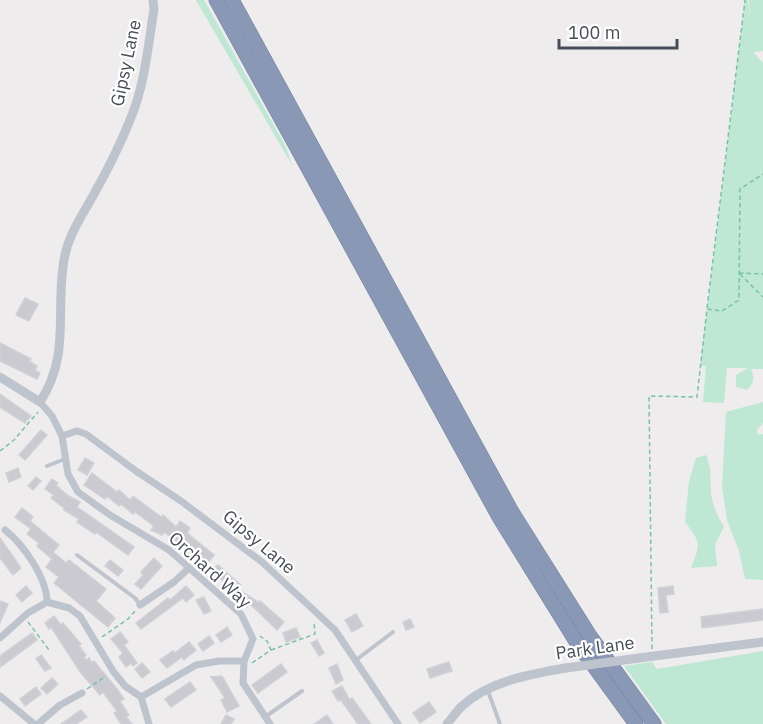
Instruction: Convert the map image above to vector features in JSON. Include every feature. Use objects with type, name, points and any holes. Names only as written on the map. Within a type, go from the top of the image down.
[{"type":"highway","points":[[216,0],[499,518],[577,643],[636,724]]},
{"type":"highway","points":[[232,0],[512,512],[590,636],[654,724]]},
{"type":"street","name":"Gipsy Lane","points":[[42,403],[53,377],[59,353],[63,263],[66,248],[72,231],[102,180],[134,110],[144,72],[154,9],[153,0]]},
{"type":"street","points":[[0,377],[42,403]]},
{"type":"street","name":"Orchard Way","points":[[42,403],[62,436],[68,474],[78,492],[110,515],[169,550],[241,614],[253,639],[244,664],[243,683],[270,724]]},
{"type":"street","name":"Gipsy Lane","points":[[62,436],[77,431],[82,432],[181,501],[262,562],[335,630],[398,724]]},
{"type":"street","points":[[5,530],[28,554],[45,589],[47,602]]},
{"type":"street","points":[[140,605],[174,582],[189,567]]},
{"type":"street","points":[[0,638],[24,616],[47,602],[69,608],[88,626],[95,643],[125,686],[141,696],[149,724]]},
{"type":"street","name":"Park Lane","points":[[447,724],[462,706],[487,690],[526,675],[763,642]]},
{"type":"street","points":[[141,696],[196,666],[219,661],[244,664]]},
{"type":"street","points":[[0,696],[36,724],[60,705],[82,693]]},
{"type":"lane","points":[[47,466],[66,459]]},
{"type":"lane","points":[[77,555],[135,598],[140,605]]},
{"type":"lane","points":[[356,660],[393,632]]},
{"type":"lane","points":[[487,690],[501,724]]},
{"type":"lane","points":[[265,717],[302,692]]},
{"type":"path","points":[[653,656],[649,396],[697,397],[745,0]]},
{"type":"path","points":[[707,309],[722,310],[739,300],[740,189],[763,174]]},
{"type":"path","points":[[738,273],[763,274]]},
{"type":"path","points":[[738,273],[763,297]]},
{"type":"path","points":[[0,451],[14,440],[42,403]]},
{"type":"path","points":[[95,643],[128,619],[140,605]]},
{"type":"path","points":[[244,664],[315,634],[313,611]]},
{"type":"path","points":[[24,616],[49,650]]},
{"type":"path","points":[[248,627],[267,641],[271,651]]},
{"type":"path","points":[[82,693],[113,671]]},
{"type":"green space","points":[[196,0],[204,0],[286,147],[292,165]]},
{"type":"green space","points":[[745,0],[748,0],[750,19],[749,0],[763,0],[763,51],[753,52],[763,63],[763,369],[751,369],[753,380],[747,390],[736,387],[736,375],[748,368],[727,368],[724,403],[703,402],[706,366],[700,366]]},
{"type":"green space","points":[[763,402],[763,423],[757,430],[758,435],[763,434],[763,580],[745,579],[739,551],[727,520],[722,486],[726,412]]},
{"type":"green space","points":[[706,455],[710,470],[712,498],[724,527],[715,544],[717,566],[691,568],[698,544],[685,522],[689,481],[696,458]]},
{"type":"green space","points":[[763,651],[763,724],[666,724],[624,666],[652,662],[657,669]]},
{"type":"building","points":[[25,298],[38,304],[29,321],[16,315]]},
{"type":"building","points":[[0,343],[31,359],[29,361],[37,366],[35,370],[40,373],[37,379],[0,361]]},
{"type":"building","points":[[0,394],[31,416],[25,423],[0,407]]},
{"type":"building","points":[[41,430],[47,435],[25,460],[19,455]]},
{"type":"building","points":[[85,458],[94,463],[87,475],[78,470]]},
{"type":"building","points":[[18,468],[21,477],[9,482],[6,473]]},
{"type":"building","points":[[92,473],[130,500],[133,496],[161,517],[163,515],[176,527],[180,521],[190,528],[187,533],[214,555],[208,563],[196,554],[192,558],[182,550],[184,546],[164,532],[162,535],[151,530],[154,526],[135,512],[133,514],[121,504],[119,506],[107,496],[105,499],[84,485]]},
{"type":"building","points":[[36,477],[41,481],[33,490],[28,486]]},
{"type":"building","points":[[52,479],[67,495],[80,502],[77,507],[134,547],[128,555],[96,532],[95,534],[77,522],[79,519],[64,510],[51,498],[54,495],[45,489]]},
{"type":"building","points":[[22,508],[33,517],[30,521],[59,545],[53,552],[66,563],[69,560],[106,589],[96,601],[115,618],[108,627],[54,583],[59,577],[46,567],[52,559],[37,546],[39,543],[27,534],[31,529],[15,517]]},
{"type":"building","points":[[0,538],[21,568],[13,575],[0,558]]},
{"type":"building","points":[[154,558],[162,566],[141,589],[135,584],[143,575],[141,572]]},
{"type":"building","points":[[110,560],[123,570],[118,576],[105,566]]},
{"type":"building","points":[[218,565],[241,585],[235,592],[211,570]]},
{"type":"building","points":[[26,586],[32,593],[22,602],[16,595]]},
{"type":"building","points":[[186,586],[194,595],[186,602],[183,598],[141,629],[136,623]]},
{"type":"building","points":[[673,586],[674,594],[666,595],[668,612],[660,613],[658,588]]},
{"type":"building","points":[[241,591],[258,602],[260,601],[284,622],[277,630],[249,603],[247,607],[236,600]]},
{"type":"building","points":[[204,597],[211,611],[204,614],[196,600]]},
{"type":"building","points":[[0,601],[8,604],[0,623]]},
{"type":"building","points":[[763,609],[763,620],[702,628],[701,617]]},
{"type":"building","points":[[356,614],[363,626],[352,632],[345,620]]},
{"type":"building","points":[[54,616],[81,644],[79,646],[86,655],[84,658],[87,660],[89,658],[92,663],[94,661],[117,689],[124,699],[120,701],[129,715],[126,717],[132,724],[121,724],[114,713],[117,711],[103,692],[100,695],[81,673],[51,627],[49,629],[45,623]]},
{"type":"building","points":[[410,619],[414,627],[406,630],[403,622]]},
{"type":"building","points":[[227,627],[232,635],[221,642],[216,635]]},
{"type":"building","points":[[296,628],[300,637],[286,642],[283,633]]},
{"type":"building","points":[[120,632],[128,642],[124,645],[137,663],[133,666],[131,663],[126,667],[119,657],[123,653],[111,639]]},
{"type":"building","points":[[32,633],[37,640],[0,667],[0,656]]},
{"type":"building","points":[[209,636],[214,643],[203,651],[198,644]]},
{"type":"building","points":[[317,640],[324,653],[319,656],[311,643]]},
{"type":"building","points":[[189,642],[196,650],[184,660],[182,657],[167,668],[160,660],[173,651],[175,653]]},
{"type":"building","points":[[41,655],[51,668],[45,671],[36,659]]},
{"type":"building","points":[[449,662],[452,671],[430,678],[427,669]]},
{"type":"building","points":[[142,663],[150,672],[142,678],[135,669]]},
{"type":"building","points":[[281,664],[287,672],[258,693],[252,685]]},
{"type":"building","points":[[337,664],[343,680],[336,684],[329,668]]},
{"type":"building","points":[[222,676],[239,706],[227,712],[221,700],[225,698],[211,677]]},
{"type":"building","points":[[52,678],[58,684],[47,694],[41,688]]},
{"type":"building","points":[[190,682],[196,690],[171,707],[165,699]]},
{"type":"building","points":[[342,686],[350,700],[352,698],[371,724],[358,724],[341,700],[338,701],[332,691]]},
{"type":"building","points":[[36,687],[41,694],[25,706],[20,699]]},
{"type":"building","points":[[429,702],[436,712],[420,723],[413,713]]},
{"type":"building","points":[[81,710],[87,717],[76,724],[61,724]]},
{"type":"building","points":[[226,715],[234,719],[231,724],[221,724]]},
{"type":"building","points":[[327,715],[333,724],[314,724]]}]
